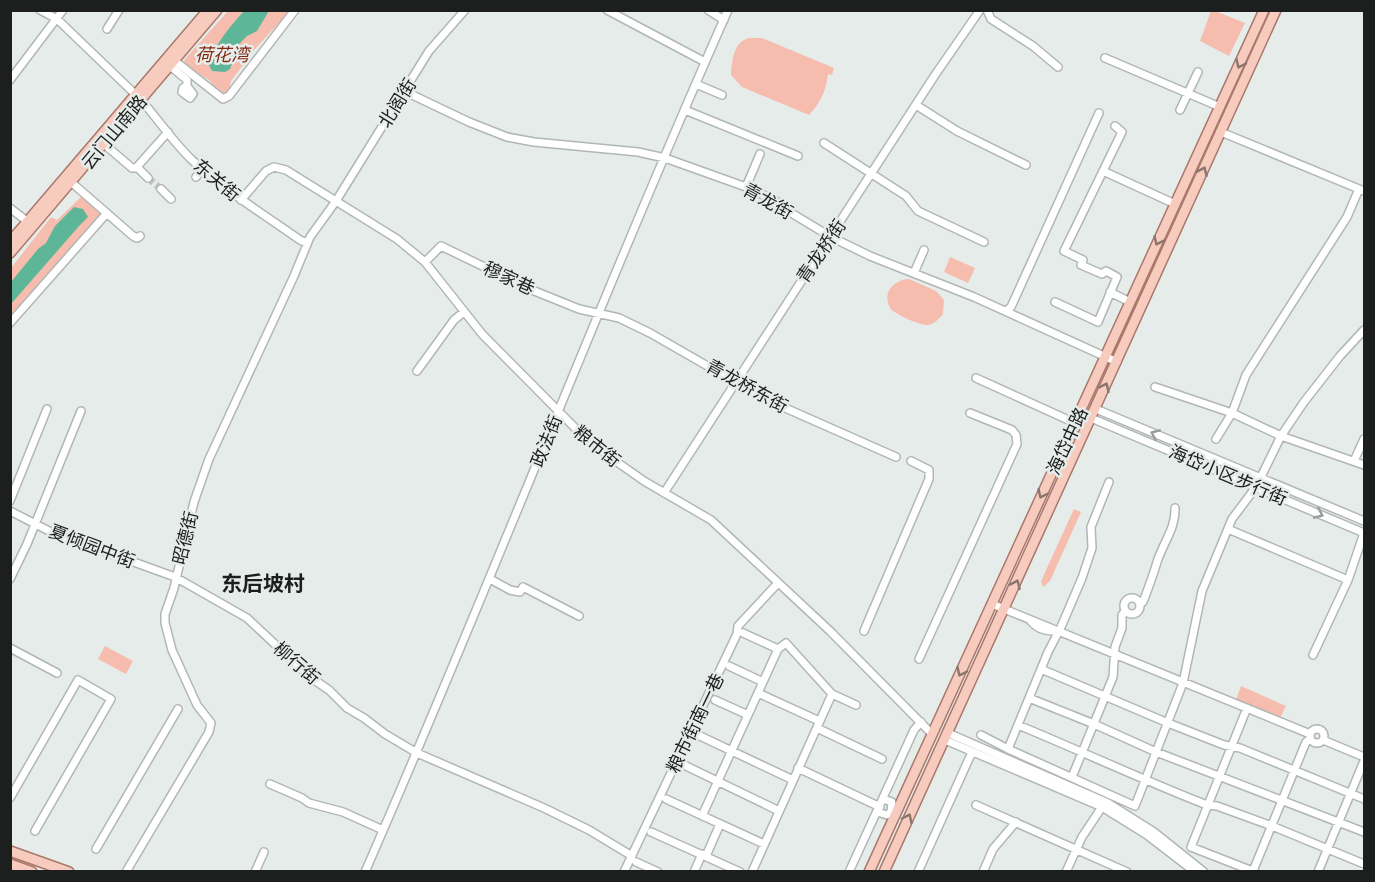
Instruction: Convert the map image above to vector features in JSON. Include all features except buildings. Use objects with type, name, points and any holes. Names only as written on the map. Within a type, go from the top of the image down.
[{"type":"main road","name":"云门山南路","points":[[10,242],[57,193],[71,182],[104,144],[138,98],[172,63],[210,11]]},
{"type":"main road","name":"云门山南路","points":[[10,253],[57,193],[210,11]]},
{"type":"main road","name":"海岱中路","points":[[869,872],[893,813],[932,734],[1264,11]]},
{"type":"main road","name":"海岱中路","points":[[884,872],[1276,12]]},
{"type":"main road","points":[[10,851],[69,872]]},
{"type":"main road","points":[[10,864],[32,872]]},
{"type":"street","name":"东关街","points":[[40,10],[57,19],[138,98],[191,159],[241,200],[307,243]]},
{"type":"street","points":[[10,80],[63,10]]},
{"type":"street","points":[[107,28],[119,10]]},
{"type":"street","points":[[172,63],[206,84],[223,99],[229,96],[296,10]]},
{"type":"street","name":"北阁街","points":[[336,201],[429,51],[465,10]]},
{"type":"street","points":[[607,10],[705,62]]},
{"type":"street","points":[[708,10],[724,20]]},
{"type":"street","name":"政法街","points":[[365,872],[728,10]]},
{"type":"street","name":"青龙桥街","points":[[664,494],[734,382],[981,10]]},
{"type":"street","points":[[987,10],[991,19],[1033,46],[1058,67]]},
{"type":"street","points":[[1105,58],[1220,107]]},
{"type":"street","points":[[172,63],[187,80],[187,86]]},
{"type":"street","points":[[1180,110],[1198,72]]},
{"type":"street","points":[[696,84],[722,95]]},
{"type":"street","name":"青龙街","points":[[404,91],[468,122],[507,136],[534,142],[638,152],[746,187],[776,201],[831,237],[870,256],[1006,311],[1117,362]]},
{"type":"street","points":[[916,105],[957,131],[1026,165]]},
{"type":"street","points":[[685,110],[798,156]]},
{"type":"street","points":[[1006,311],[1011,307],[1099,113]]},
{"type":"street","points":[[1055,302],[1098,322],[1117,277],[1106,271],[1101,274],[1081,265],[1083,260],[1064,251],[1122,132],[1115,126]]},
{"type":"street","points":[[104,144],[132,168],[137,167],[168,132]]},
{"type":"street","points":[[1216,439],[1232,413],[1246,375],[1362,190],[1221,132]]},
{"type":"street","points":[[824,143],[906,196],[918,211],[984,242]]},
{"type":"street","points":[[746,187],[760,154]]},
{"type":"street","points":[[137,167],[148,178]]},
{"type":"street","name":"粮市街","points":[[241,200],[266,171],[274,167],[286,170],[397,239],[425,262],[482,334],[590,443],[664,494],[711,520],[932,734]]},
{"type":"street","points":[[196,177],[203,169]]},
{"type":"street","points":[[1103,171],[1175,204]]},
{"type":"street","points":[[71,182],[133,236],[137,238],[140,236]]},
{"type":"street","points":[[161,189],[171,200]]},
{"type":"street","name":"昭德街","points":[[126,872],[209,732],[211,723],[197,705],[167,636],[165,614],[194,502],[209,459],[307,243],[336,201]]},
{"type":"street","points":[[10,208],[28,222]]},
{"type":"street","points":[[10,322],[107,213]]},
{"type":"street","name":"穆家巷","points":[[425,262],[441,246],[532,290],[579,309],[599,314]]},
{"type":"street","points":[[914,273],[924,250]]},
{"type":"street","points":[[1110,292],[1130,302]]},
{"type":"street","points":[[417,371],[454,320],[464,312]]},
{"type":"street","name":"青龙桥东街","points":[[599,314],[619,318],[787,410],[896,457]]},
{"type":"street","points":[[981,735],[1135,806],[1183,683],[1200,596],[1232,519],[1256,487],[1281,436],[1340,356],[1365,330]]},
{"type":"street","points":[[976,378],[1075,423]]},
{"type":"street","points":[[1155,387],[1232,413],[1281,436],[1365,465]]},
{"type":"street","points":[[10,501],[47,409]]},
{"type":"street","points":[[10,579],[81,411]]},
{"type":"street","points":[[919,659],[1017,444],[1016,435],[1012,430],[970,413]]},
{"type":"street","name":"海岱小区步行街","points":[[1093,413],[1365,521]]},
{"type":"street","name":"海岱小区步行街","points":[[1093,413],[1364,533]]},
{"type":"street","points":[[1354,461],[1365,440]]},
{"type":"street","points":[[864,631],[929,480],[929,470],[911,461]]},
{"type":"street","points":[[1008,749],[1086,568],[1092,548],[1091,527],[1109,482]]},
{"type":"street","points":[[1140,603],[1143,602],[1154,576],[1157,561],[1173,525],[1175,508]]},
{"type":"street","name":"夏倾园中街","points":[[10,512],[51,532],[175,577]]},
{"type":"street","points":[[1228,530],[1347,580]]},
{"type":"street","points":[[1313,655],[1347,580],[1364,533]]},
{"type":"street","name":"柳行街","points":[[175,577],[247,618],[347,708],[417,753],[589,830],[658,872]]},
{"type":"street","points":[[490,579],[510,590],[520,592],[523,587],[579,616]]},
{"type":"street","name":"粮市街南一巷","points":[[624,872],[634,859],[738,634],[738,626],[778,583]]},
{"type":"street","points":[[1072,777],[1113,677],[1115,647],[1122,628],[1125,603],[1129,599],[1137,599],[1140,603],[1141,608],[1136,614],[1129,614],[1125,611]]},
{"type":"street","points":[[992,604],[1030,620],[1040,629],[1059,631],[1247,708],[1317,743],[1323,740],[1365,757]]},
{"type":"street","points":[[743,633],[778,649]]},
{"type":"street","points":[[702,816],[778,649],[786,643],[832,694],[856,705]]},
{"type":"street","points":[[10,648],[57,673]]},
{"type":"street","points":[[729,666],[763,682]]},
{"type":"street","points":[[1041,669],[1168,723],[1224,745],[1231,745],[1365,799]]},
{"type":"street","points":[[10,798],[78,680],[111,699],[35,831]]},
{"type":"street","points":[[758,693],[882,759]]},
{"type":"street","points":[[752,872],[832,694]]},
{"type":"street","points":[[1029,698],[1156,752],[1365,832]]},
{"type":"street","points":[[715,700],[748,715]]},
{"type":"street","points":[[1247,708],[1191,847],[1254,871],[1308,737],[1315,730],[1319,730],[1324,735],[1323,740]]},
{"type":"street","points":[[96,849],[178,709]]},
{"type":"street","points":[[849,872],[914,730],[921,722]]},
{"type":"street","points":[[1018,725],[1207,805],[1216,806],[1272,826],[1365,864]]},
{"type":"street","points":[[698,735],[793,780]]},
{"type":"street","points":[[946,737],[972,752],[1102,807],[1121,818],[1195,872]]},
{"type":"street","points":[[946,737],[1108,803],[1154,832],[1204,872]]},
{"type":"street","points":[[918,872],[972,752]]},
{"type":"street","points":[[1318,872],[1365,761]]},
{"type":"street","points":[[682,764],[779,811]]},
{"type":"street","points":[[798,768],[878,809],[887,816],[893,813],[892,802],[883,799]]},
{"type":"street","points":[[270,784],[309,803],[343,812],[383,830]]},
{"type":"street","points":[[666,799],[764,844]]},
{"type":"street","points":[[976,805],[1127,872]]},
{"type":"street","points":[[1066,872],[1077,848],[1102,807]]},
{"type":"street","points":[[982,872],[993,849],[1016,822]]},
{"type":"street","points":[[694,872],[720,824]]},
{"type":"street","points":[[651,832],[740,872]]},
{"type":"street","points":[[255,872],[264,852]]},
{"type":"green space","name":"荷花湾","points":[[228,11],[290,11],[255,49],[231,81],[226,94],[219,92],[209,80],[183,64]]},
{"type":"green space","points":[[1211,11],[1245,23],[1229,56],[1200,41]]},
{"type":"green space","points":[[749,38],[762,38],[834,68],[832,75],[828,74],[820,101],[809,115],[742,87],[731,75],[737,48]]},
{"type":"green space","points":[[82,196],[102,214],[11,318],[11,268],[51,217],[57,220]]},
{"type":"green space","points":[[950,257],[975,268],[968,283],[944,272]]},
{"type":"green space","points":[[909,279],[936,291],[944,300],[943,314],[932,324],[914,322],[890,308],[888,292],[898,282]]},
{"type":"green space","points":[[1074,509],[1081,512],[1050,581],[1043,587],[1041,581]]},
{"type":"green space","points":[[105,646],[133,661],[126,674],[98,659]]},
{"type":"green space","points":[[1241,686],[1286,706],[1280,718],[1236,700]]},
{"type":"shaded area","points":[[244,11],[269,11],[257,31],[247,36],[239,44],[230,69],[225,72],[212,71],[209,65],[215,50]]},
{"type":"shaded area","points":[[74,207],[83,209],[88,217],[11,304],[11,282],[38,249],[46,243],[55,226]]},
{"type":"tunnel","points":[[148,178],[161,189]]},
{"type":"district","name":"东后坡村","points":[[263,583]]}]
